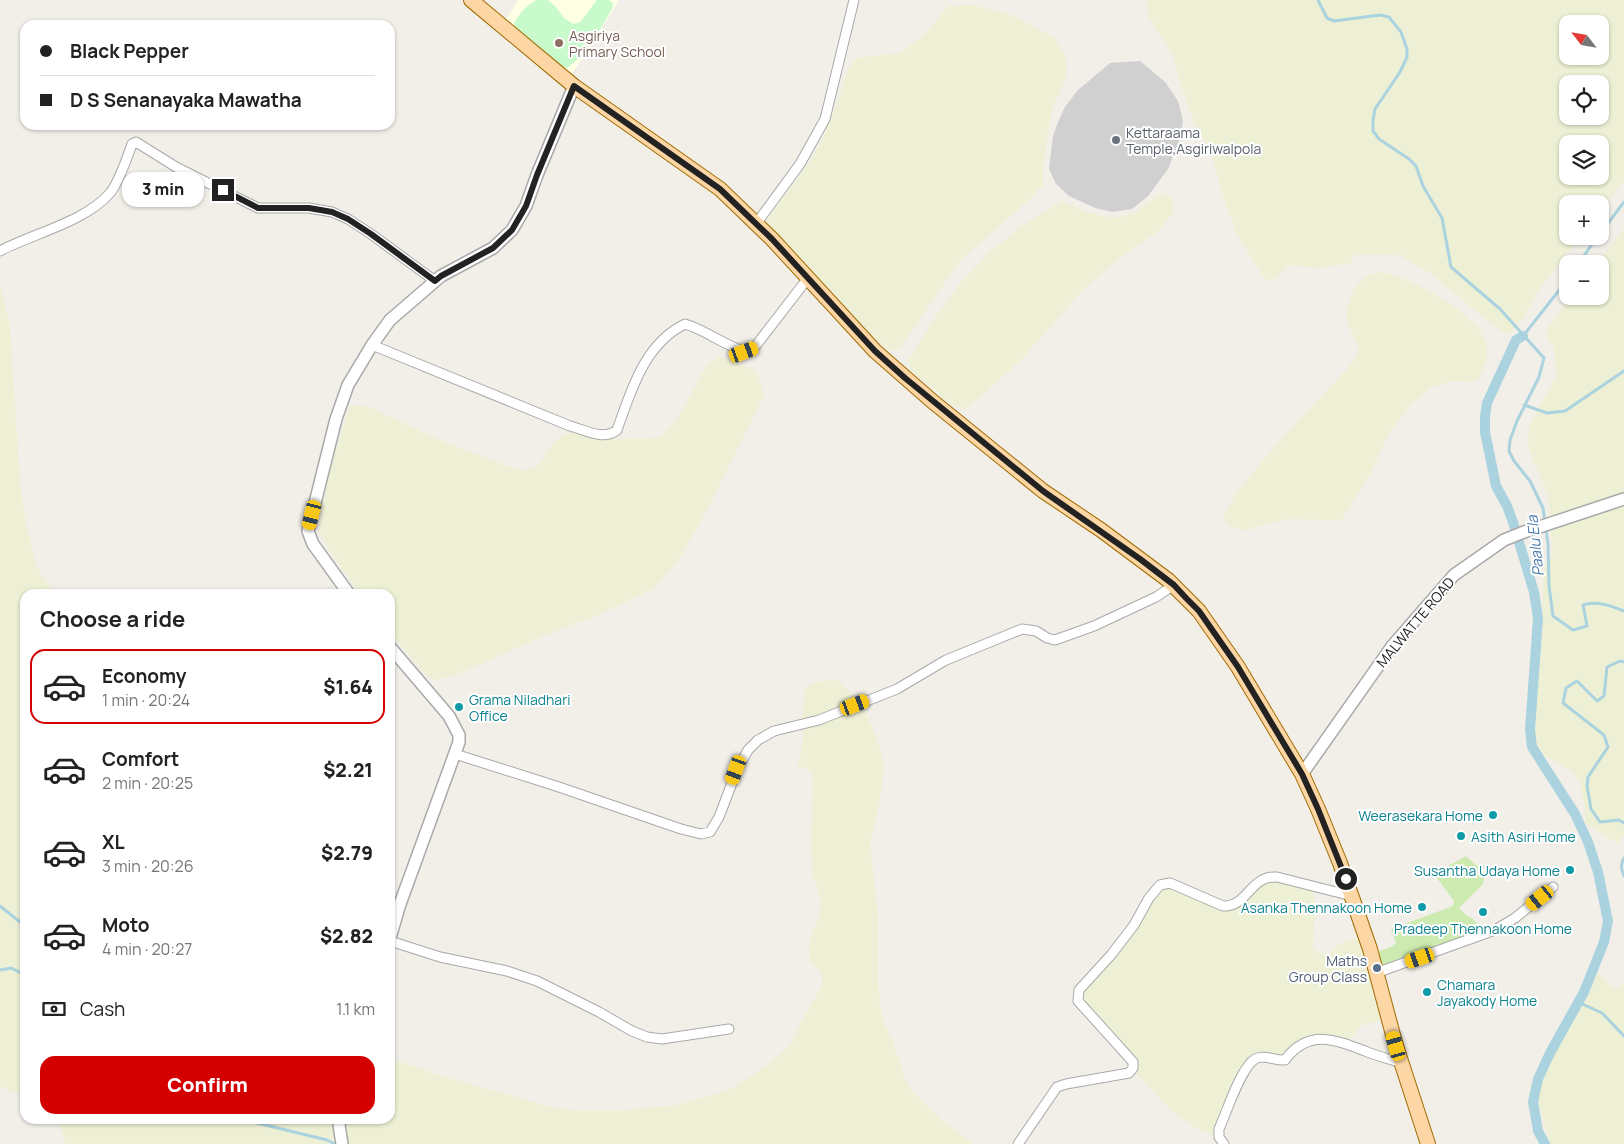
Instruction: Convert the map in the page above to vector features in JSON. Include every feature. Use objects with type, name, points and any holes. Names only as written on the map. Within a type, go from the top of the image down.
[{"type":"main road","points":[[471,0],[574,86],[720,189],[808,278],[875,351],[932,401],[1043,491],[1101,530],[1174,585],[1199,611],[1238,667],[1302,774],[1338,856],[1428,1144]]},
{"type":"street","points":[[756,224],[800,164],[825,119],[854,0]]},
{"type":"street","points":[[345,589],[313,544],[308,531],[336,419],[348,385],[372,345],[390,320],[441,276],[493,248],[512,230],[526,206],[574,86]]},
{"type":"street","points":[[0,251],[71,220],[95,206],[111,192],[126,162],[132,144],[136,142],[176,167],[258,208],[309,208],[332,212],[348,219],[435,281]]},
{"type":"street","points":[[372,345],[570,426],[602,436],[611,435],[617,430],[640,370],[653,352],[676,328],[684,324],[692,326],[744,352],[754,348],[808,278]]},
{"type":"street","name":"MALWATTE ROAD","points":[[1302,774],[1393,644],[1454,575],[1511,538],[1624,499]]},
{"type":"street","points":[[455,754],[560,787],[682,829],[701,834],[710,832],[719,817],[736,770],[748,750],[758,740],[774,731],[819,720],[897,689],[946,660],[1022,629],[1036,631],[1046,638],[1055,640],[1094,626],[1156,597],[1174,585]]},
{"type":"street","points":[[395,653],[449,716],[459,735],[455,754],[395,922]]},
{"type":"street","points":[[1018,1144],[1057,1087],[1129,1073],[1133,1068],[1133,1062],[1078,1001],[1078,990],[1111,955],[1134,925],[1149,898],[1160,885],[1170,883],[1223,906],[1231,906],[1239,902],[1260,880],[1269,876],[1277,876],[1352,896]]},
{"type":"street","points":[[1376,973],[1495,930],[1515,918],[1553,887]]},
{"type":"street","points":[[395,941],[440,957],[507,972],[536,981],[599,1012],[632,1031],[647,1036],[662,1039],[729,1029]]},
{"type":"street","points":[[1224,1144],[1219,1136],[1219,1129],[1239,1081],[1255,1059],[1263,1057],[1279,1061],[1285,1060],[1293,1049],[1306,1042],[1324,1038],[1347,1044],[1402,1064]]},
{"type":"street","points":[[339,1124],[342,1144]]},
{"type":"shaded area","name":"Asgiriya Primary School","points":[[518,0],[619,0],[571,74],[505,21]]},
{"type":"shaded area","points":[[1147,0],[1624,0],[1624,181],[1609,200],[1609,195],[1559,195],[1559,245],[1574,245],[1566,255],[1559,255],[1559,264],[1540,288],[1523,319],[1508,334],[1498,329],[1431,274],[1399,255],[1353,255],[1351,263],[1320,268],[1286,265],[1281,274],[1271,281],[1264,278],[1237,235],[1222,194],[1212,155],[1194,123],[1173,56],[1148,16]]},
{"type":"shaded area","points":[[972,5],[1012,15],[1055,38],[1065,55],[1067,73],[1051,114],[1043,167],[1043,185],[1028,201],[959,262],[902,346],[891,351],[886,349],[841,304],[764,224],[809,163],[822,140],[848,70],[855,59],[867,56],[898,54],[925,35],[948,6]]},
{"type":"shaded area","name":"Kettaraama Temple,Asgiriwalpola","points":[[1140,61],[1165,82],[1178,101],[1183,121],[1179,143],[1168,169],[1148,196],[1132,209],[1112,212],[1095,208],[1069,196],[1056,184],[1049,169],[1053,136],[1065,107],[1078,90],[1110,63]]},
{"type":"shaded area","points":[[1161,193],[1172,198],[1174,212],[1157,232],[1118,259],[1080,293],[1023,358],[964,410],[948,402],[914,373],[907,363],[935,317],[962,281],[988,253],[1023,225],[1062,201],[1087,212],[1112,218],[1135,213]]},
{"type":"shaded area","points":[[1624,228],[1624,836],[1617,843],[1585,823],[1585,809],[1580,782],[1572,771],[1546,757],[1537,744],[1534,735],[1542,637],[1543,575],[1545,565],[1553,552],[1548,496],[1528,447],[1529,427],[1556,376],[1554,348],[1547,337],[1548,327],[1565,305],[1609,305],[1609,255],[1603,255]]},
{"type":"shaded area","points":[[1382,272],[1403,278],[1432,292],[1457,308],[1478,327],[1487,344],[1487,360],[1479,378],[1473,382],[1454,381],[1431,387],[1409,406],[1387,437],[1372,471],[1341,521],[1292,519],[1269,523],[1245,531],[1228,525],[1223,516],[1237,492],[1273,448],[1347,369],[1359,352],[1347,323],[1347,307],[1354,289],[1365,276]]},
{"type":"shaded area","points":[[0,285],[10,326],[20,482],[26,523],[37,567],[51,589],[20,589],[20,1094],[0,1087]]},
{"type":"shaded area","points":[[719,356],[756,371],[764,395],[712,501],[679,560],[653,589],[605,612],[451,677],[433,680],[426,675],[395,639],[395,589],[357,589],[319,532],[321,510],[331,466],[350,405],[367,406],[451,445],[522,471],[537,466],[557,439],[568,433],[614,439],[661,437],[678,418],[706,366]]},
{"type":"shaded area","points":[[838,679],[863,707],[878,741],[884,767],[880,801],[870,843],[878,914],[878,985],[882,1018],[894,1044],[905,1078],[913,1092],[945,1123],[973,1144],[65,1144],[60,1124],[395,1124],[395,1060],[445,1077],[556,1108],[583,1111],[615,1111],[677,1105],[729,1090],[769,1064],[791,1043],[799,1025],[823,984],[821,973],[810,961],[809,943],[819,917],[821,900],[812,872],[812,771],[797,766],[803,741],[802,722],[805,690],[812,683]]},
{"type":"shaded area","points":[[1265,877],[1311,886],[1315,900],[1313,949],[1323,954],[1329,954],[1338,945],[1365,935],[1388,1019],[1362,1025],[1347,1044],[1306,1042],[1285,1060],[1263,1057],[1249,1065],[1219,1137],[1194,1127],[1172,1111],[1141,1079],[1078,1001],[1079,990],[1111,955],[1149,898],[1170,883],[1231,906]]},
{"type":"shaded area","points":[[1597,972],[1611,987],[1618,988],[1624,983],[1624,1144],[1550,1144],[1539,1105],[1538,1094],[1541,1083],[1544,1073],[1585,999]]},
{"type":"green space","name":"Asgiriya Primary School","points":[[536,0],[548,0],[564,18],[573,24],[580,22],[597,0],[609,0],[613,3],[612,9],[592,41],[581,56],[567,68],[560,67],[513,27],[522,12]]},
{"type":"green space","points":[[1466,856],[1485,873],[1483,884],[1459,908],[1487,933],[1376,973],[1371,954],[1393,946],[1396,943],[1391,929],[1453,906],[1454,901],[1434,874]]},
{"type":"waterway","points":[[1318,0],[1327,18],[1334,21],[1380,15],[1389,17],[1401,32],[1407,49],[1407,57],[1400,72],[1375,109],[1373,131],[1379,139],[1409,159],[1416,166],[1423,186],[1442,218],[1451,267],[1500,309],[1544,358],[1539,377],[1517,421],[1510,440],[1509,451],[1514,461],[1530,481],[1543,508],[1548,544],[1549,586],[1553,616],[1573,630],[1587,626],[1583,605],[1598,603],[1624,611]]},
{"type":"waterway","points":[[1609,222],[1624,202]]},
{"type":"waterway","points":[[1584,255],[1592,245]]},
{"type":"waterway","points":[[1523,336],[1559,290]]},
{"type":"waterway","points":[[1523,336],[1516,340],[1487,403],[1485,432],[1496,486],[1513,522],[1534,592],[1538,618],[1530,730],[1532,747],[1575,814],[1588,842],[1598,872],[1608,921],[1604,942],[1584,992],[1550,1053],[1538,1079],[1533,1102],[1538,1131],[1545,1144]]},
{"type":"waterway","points":[[1524,405],[1547,413],[1565,411],[1624,371]]},
{"type":"waterway","name":"Paalu Ela","points":[[1624,662],[1620,661],[1607,667],[1604,696],[1597,701],[1577,681],[1566,688],[1563,703],[1604,735],[1608,747],[1588,777],[1587,786],[1591,809],[1600,822],[1619,820],[1624,823]]},
{"type":"waterway","name":"Paalu Ela","points":[[1624,858],[1622,862],[1624,876]]},
{"type":"waterway","points":[[0,906],[20,922]]},
{"type":"waterway","points":[[0,970],[11,968],[20,972]]},
{"type":"waterway","points":[[1578,1002],[1602,1013],[1624,1036]]},
{"type":"waterway","points":[[261,1124],[327,1140],[335,1144]]},
{"type":"place","name":"Asgiriya Primary School","points":[[559,43]]},
{"type":"place","name":"Kettaraama Temple,Asgiriwalpola","points":[[1116,140]]},
{"type":"place","name":"Grama Niladhari Office","points":[[459,707]]},
{"type":"place","name":"Weerasekara Home","points":[[1493,815]]},
{"type":"place","name":"Asith Asiri Home","points":[[1461,836]]},
{"type":"place","name":"Susantha Udaya Home","points":[[1570,870]]},
{"type":"place","name":"Asanka Thennakoon Home","points":[[1422,907]]},
{"type":"place","name":"Pradeep Thennakoon Home","points":[[1483,912]]},
{"type":"place","name":"Maths Group Class","points":[[1377,968]]},
{"type":"place","name":"Chamara Jayakody Home","points":[[1427,992]]},
{"type":"route","points":[[223,190],[258,208],[309,208],[332,212],[348,219],[371,234],[435,281],[493,248],[512,230],[526,206],[574,86],[720,189],[772,239],[875,351],[905,378],[1043,491],[1097,527],[1174,585],[1199,611],[1238,667],[1302,774],[1346,879]]}]
